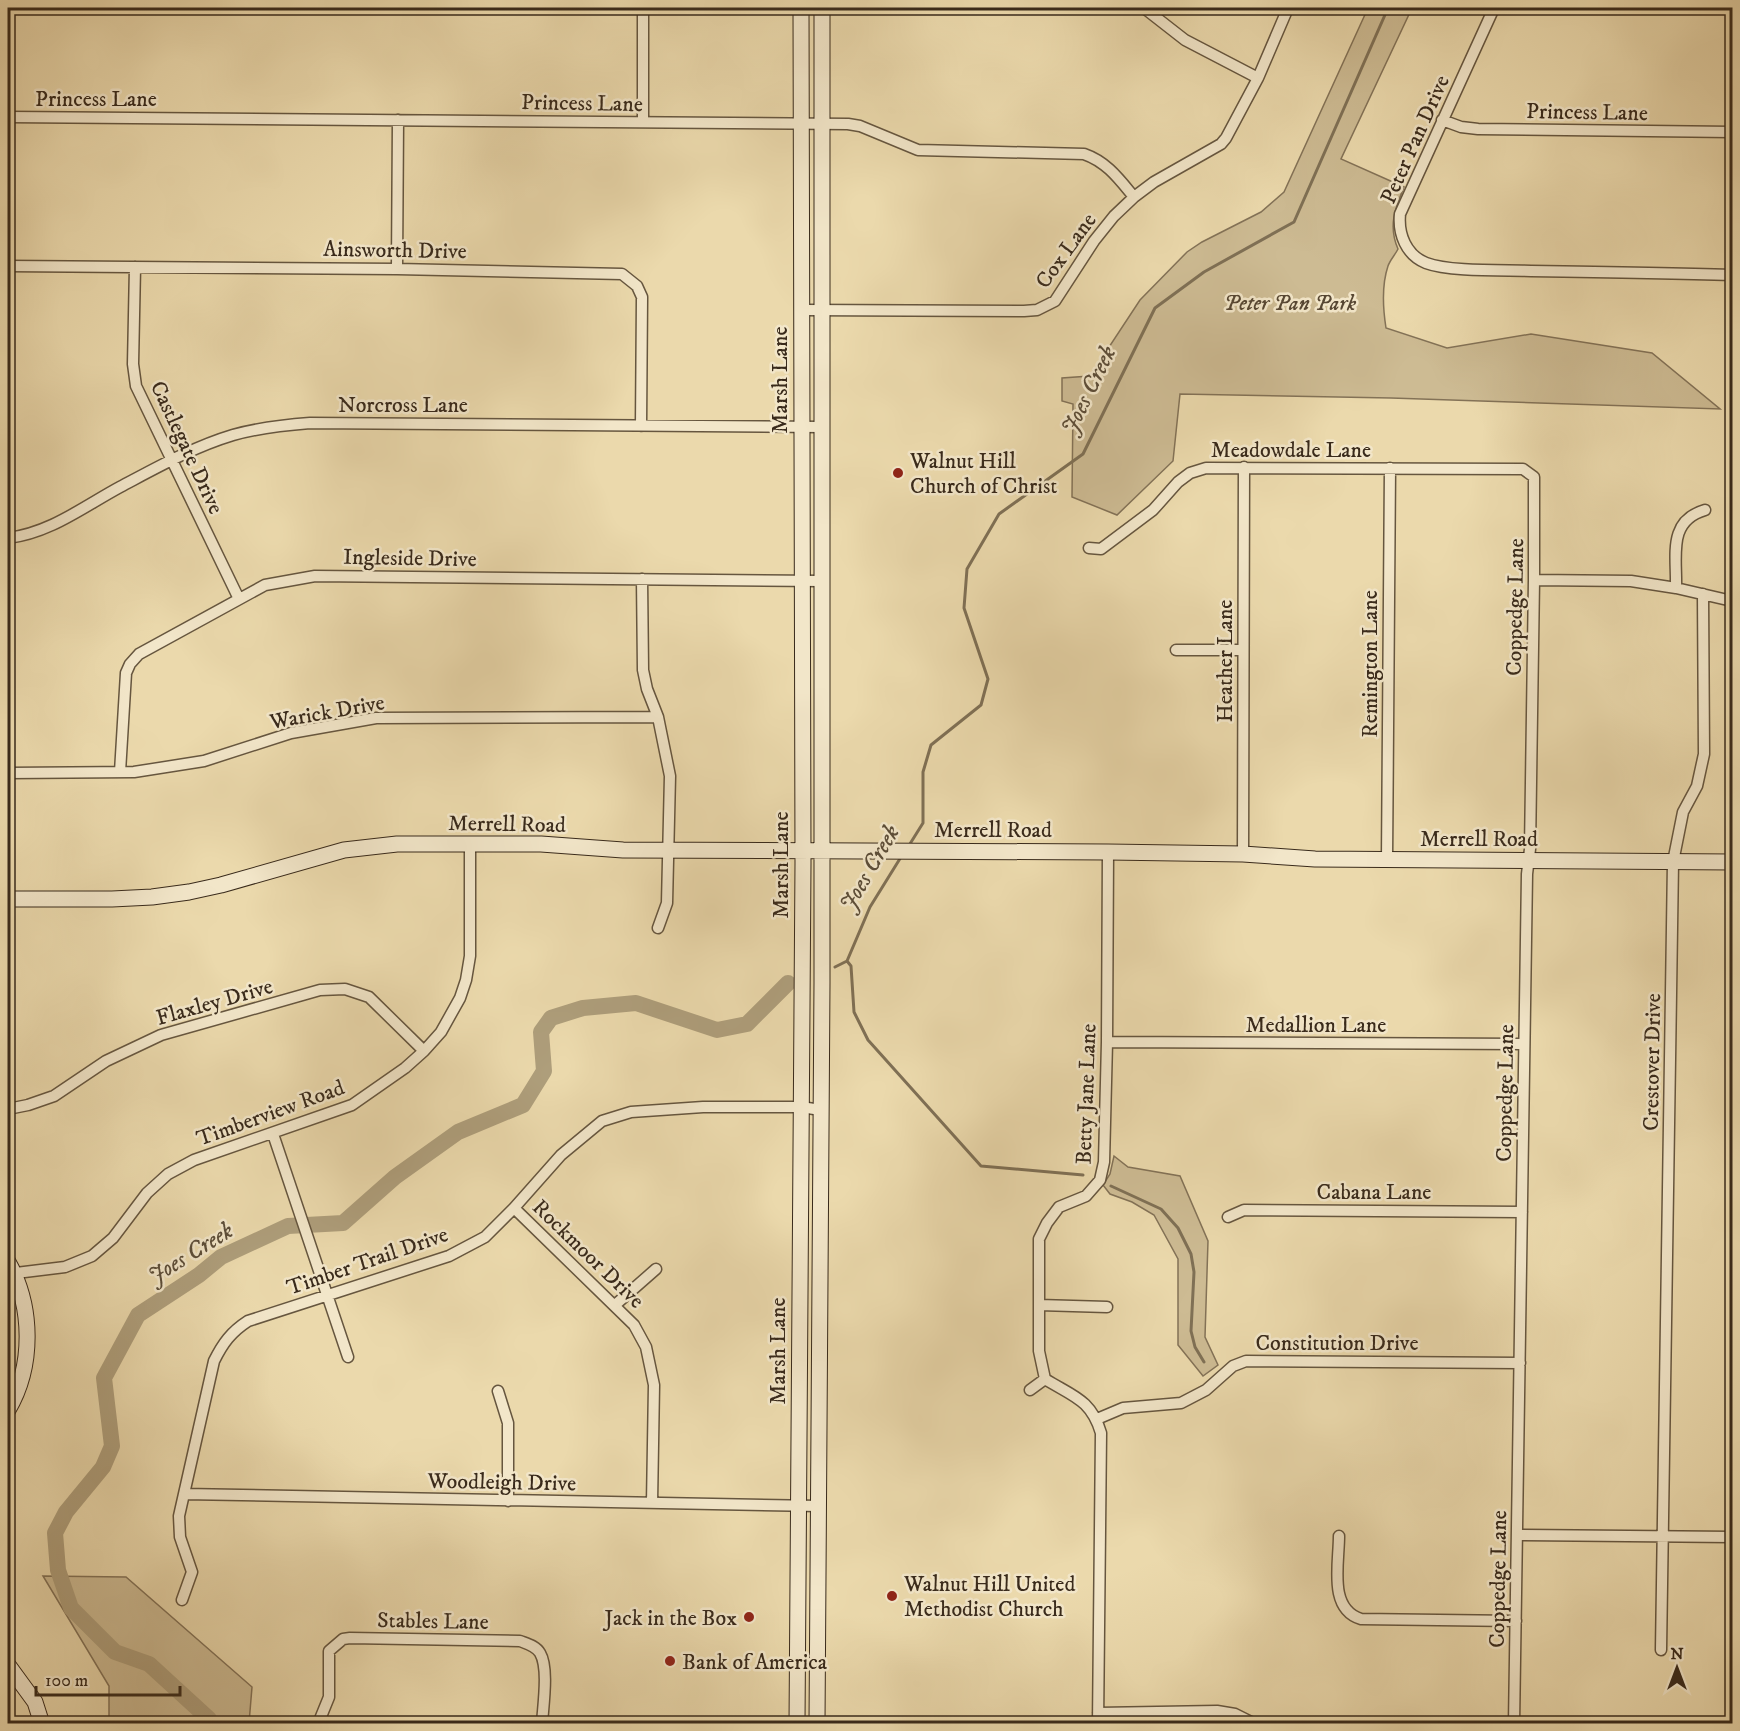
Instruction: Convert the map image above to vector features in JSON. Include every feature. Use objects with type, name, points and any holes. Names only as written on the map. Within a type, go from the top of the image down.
[{"type":"main road","name":"Marsh Lane","points":[[797,1724],[803,851],[801,8]]},
{"type":"main road","name":"Marsh Lane","points":[[817,1724],[822,851],[822,8]]},
{"type":"main road","name":"Merrell Road","points":[[8,899],[152,897],[189,892],[328,854],[397,844],[541,844],[669,851],[1108,852],[1243,854],[1315,859],[1732,862]]},
{"type":"main road","points":[[8,1410],[21,1380],[26,1354],[24,1302],[10,1270]]},
{"type":"main road","points":[[800,1313],[820,1313]]},
{"type":"main road","points":[[8,1665],[35,1702],[42,1724]]},
{"type":"main road","points":[[797,1676],[818,1676]]},
{"type":"street","points":[[643,8],[643,122]]},
{"type":"street","points":[[1144,8],[1185,40],[1258,78]]},
{"type":"street","name":"Cox Lane","points":[[802,310],[1024,311],[1047,307],[1061,295],[1094,241],[1113,216],[1154,182],[1221,144],[1226,138],[1258,78],[1288,8]]},
{"type":"street","name":"Peter Pan Drive","points":[[1494,8],[1402,209],[1399,220],[1402,239],[1413,255],[1425,262],[1445,267],[1732,275]]},
{"type":"street","name":"Princess Lane","points":[[8,117],[848,124],[860,126],[908,148],[928,151],[1084,154],[1097,158],[1107,165],[1134,197]]},
{"type":"street","points":[[397,269],[398,120]]},
{"type":"street","name":"Princess Lane","points":[[1442,120],[1461,127],[1478,129],[1732,132]]},
{"type":"street","name":"Ainsworth Drive","points":[[8,266],[615,272],[630,279],[638,286],[642,297],[641,426]]},
{"type":"street","name":"Castlegate Drive","points":[[135,267],[133,364],[136,386],[239,599]]},
{"type":"street","name":"Norcross Lane","points":[[8,538],[45,530],[194,449],[232,435],[274,426],[310,423],[822,428]]},
{"type":"street","name":"Heather Lane","points":[[1243,854],[1244,467]]},
{"type":"street","name":"Meadowdale Lane","points":[[1089,548],[1101,549],[1153,510],[1178,482],[1190,473],[1206,468],[1523,469]]},
{"type":"street","name":"Remington Lane","points":[[1387,860],[1390,468]]},
{"type":"street","name":"Coppedge Lane","points":[[1514,1724],[1524,1044],[1534,580],[1534,477],[1523,469]]},
{"type":"street","points":[[1676,588],[1677,533],[1686,520],[1695,513],[1705,510]]},
{"type":"street","name":"Ingleside Drive","points":[[120,772],[123,689],[130,664],[148,648],[265,585],[315,576],[822,580]]},
{"type":"street","points":[[642,579],[643,670],[647,689],[658,717],[670,776],[667,903],[658,928]]},
{"type":"street","points":[[1534,580],[1631,580],[1732,601]]},
{"type":"street","name":"Crestover Drive","points":[[1661,1650],[1673,862],[1683,812],[1697,786],[1704,754],[1703,594]]},
{"type":"street","points":[[1176,650],[1243,650]]},
{"type":"street","name":"Warick Drive","points":[[8,773],[120,772],[204,761],[291,734],[376,718],[658,717]]},
{"type":"street","name":"Timberview Road","points":[[10,1270],[65,1268],[92,1256],[113,1238],[147,1193],[168,1174],[194,1160],[352,1105],[405,1068],[424,1051],[441,1032],[460,998],[466,980],[470,956],[470,844]]},
{"type":"street","name":"Betty Jane Lane","points":[[1045,1379],[1039,1351],[1039,1239],[1059,1207],[1086,1196],[1100,1180],[1104,1162],[1108,852]]},
{"type":"street","name":"Flaxley Drive","points":[[8,1109],[54,1096],[106,1061],[161,1035],[320,990],[345,989],[369,997],[424,1051]]},
{"type":"street","name":"Medallion Lane","points":[[1107,1042],[1524,1044]]},
{"type":"street","name":"Timber Trail Drive","points":[[182,1600],[192,1572],[180,1537],[179,1516],[214,1361],[224,1341],[234,1330],[248,1321],[449,1256],[485,1237],[561,1155],[602,1121],[632,1112],[703,1107],[801,1107],[821,1110]]},
{"type":"street","points":[[273,1134],[348,1357]]},
{"type":"street","name":"Rockmoor Drive","points":[[514,1208],[634,1325],[646,1347],[654,1385],[652,1503]]},
{"type":"street","name":"Cabana Lane","points":[[1228,1217],[1244,1210],[1522,1212]]},
{"type":"street","points":[[615,1305],[656,1269]]},
{"type":"street","points":[[1039,1305],[1107,1307]]},
{"type":"street","name":"Constitution Drive","points":[[1097,1419],[1123,1408],[1181,1403],[1206,1390],[1233,1366],[1246,1361],[1520,1363]]},
{"type":"street","points":[[1030,1390],[1045,1379],[1084,1401],[1097,1419],[1102,1445],[1098,1718],[1217,1711],[1235,1714],[1255,1724]]},
{"type":"street","points":[[498,1391],[508,1423],[508,1501]]},
{"type":"street","name":"Woodleigh Drive","points":[[184,1494],[819,1506]]},
{"type":"street","points":[[1517,1535],[1732,1537]]},
{"type":"street","points":[[1339,1536],[1339,1598],[1343,1608],[1352,1616],[1361,1619],[1516,1621]]},
{"type":"street","name":"Stables Lane","points":[[318,1724],[329,1697],[329,1651],[343,1639],[350,1638],[520,1641],[532,1646],[541,1654],[544,1664],[542,1724]]},
{"type":"green space","name":"Peter Pan Park","points":[[1368,8],[1412,8],[1341,159],[1404,187],[1393,225],[1398,249],[1386,273],[1384,305],[1386,328],[1447,348],[1531,334],[1652,353],[1720,409],[1391,398],[1180,394],[1173,461],[1117,515],[1072,497],[1073,404],[1062,401],[1062,378],[1090,376],[1140,300],[1187,252],[1261,212],[1284,192]]},
{"type":"green space","points":[[1114,1156],[1128,1167],[1180,1176],[1208,1241],[1205,1337],[1218,1365],[1203,1376],[1178,1345],[1178,1259],[1154,1215],[1132,1202],[1110,1194],[1103,1185],[1110,1174]]},
{"type":"green space","points":[[43,1576],[126,1577],[252,1687],[249,1723],[109,1723],[109,1686]]},
{"type":"waterway","name":"Joes Creek","points":[[908,847],[923,823],[923,772],[931,745],[981,705],[988,679],[964,608],[967,569],[999,514],[1083,454],[1155,308],[1204,272],[1294,222],[1388,8]]},
{"type":"waterway","name":"Joes Creek","points":[[835,967],[847,961],[870,907],[901,857]]},
{"type":"waterway","points":[[847,961],[851,966],[854,1012],[868,1040],[981,1166],[1083,1175]]},
{"type":"waterway","name":"Joes Creek","points":[[210,1724],[209,1719],[149,1664],[115,1652],[71,1608],[58,1570],[55,1533],[66,1512],[103,1467],[112,1446],[104,1378],[138,1315],[199,1275],[221,1257],[288,1226],[343,1223],[395,1177],[458,1132],[523,1105],[544,1071],[541,1032],[551,1018],[583,1008],[636,1003],[717,1030],[747,1024],[788,983]]},
{"type":"waterway","points":[[1111,1186],[1161,1209],[1178,1228],[1191,1254],[1194,1272],[1191,1331],[1195,1347],[1204,1362]]},
{"type":"place","name":"Walnut Hill Church of Christ","points":[[898,473]]},
{"type":"place","name":"Walnut Hill United Methodist Church","points":[[892,1596]]},
{"type":"place","name":"Jack in the Box","points":[[749,1617]]},
{"type":"place","name":"Bank of America","points":[[670,1661]]}]
